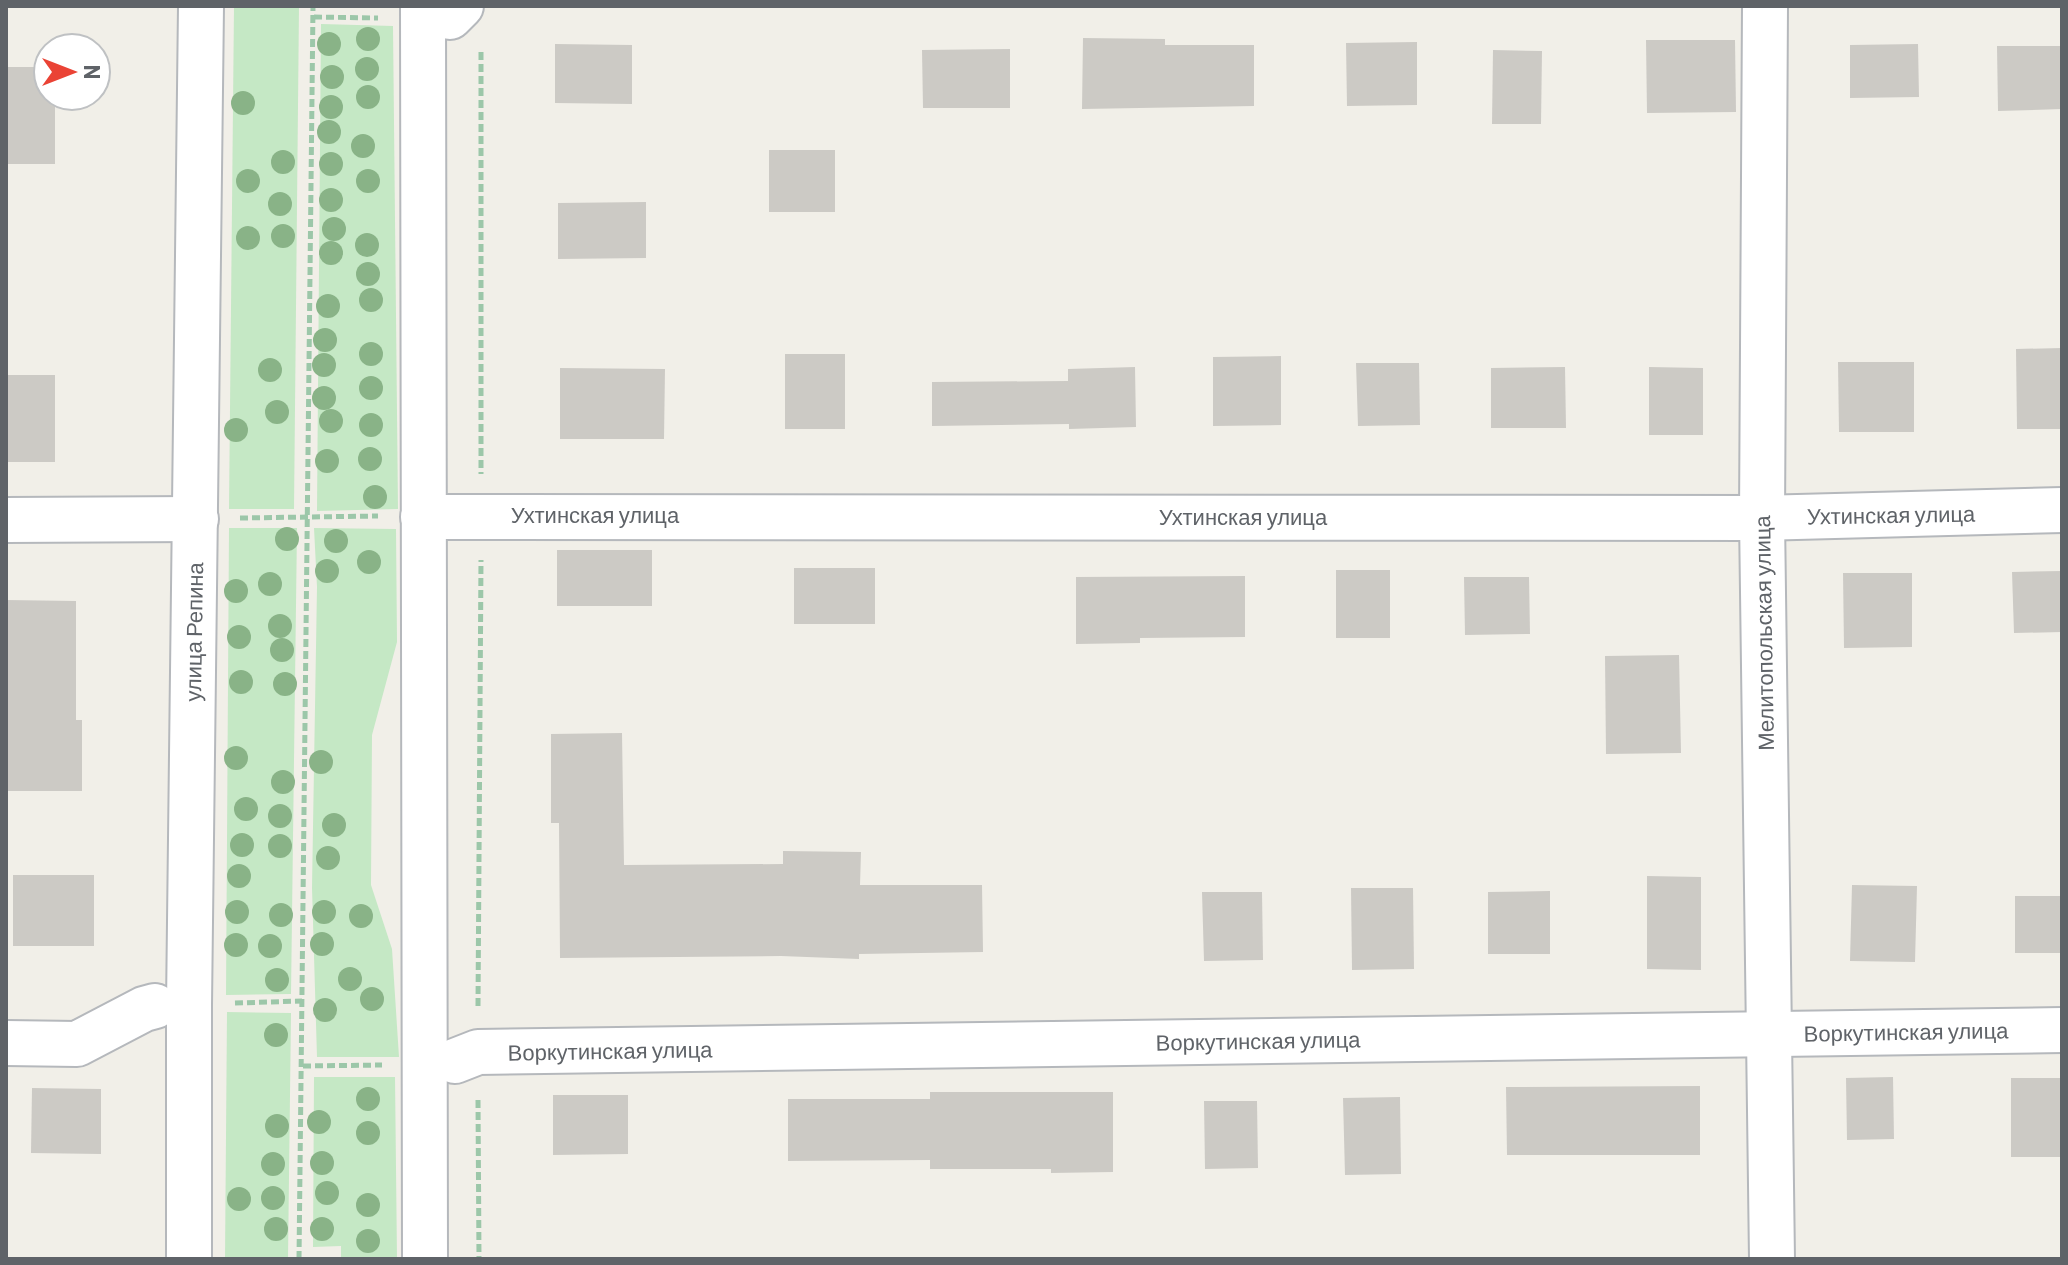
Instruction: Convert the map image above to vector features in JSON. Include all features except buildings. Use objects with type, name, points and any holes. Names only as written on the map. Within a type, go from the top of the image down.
[{"type":"street","name":"улица Репина","points":[[189,1259],[189,1005],[201,6]]},
{"type":"street","name":"Мелитопольская улица","points":[[1765,6],[1762,518],[1772,1259]]},
{"type":"street","points":[[425,1259],[423,517],[441,17]]},
{"type":"street","name":"Ухтинская улица","points":[[423,517],[1762,518],[2062,510]]},
{"type":"street","points":[[6,520],[196,519]]},
{"type":"street","points":[[6,1043],[77,1044],[155,1006]]},
{"type":"street","name":"Воркутинская улица","points":[[466,1056],[2062,1030]]},
{"type":"path","points":[[299,1259],[313,6]]},
{"type":"path","points":[[314,17],[441,17],[481,515],[466,1056],[479,1259]]},
{"type":"path","points":[[196,519],[423,517]]},
{"type":"path","points":[[226,1003],[302,1001]]},
{"type":"path","points":[[303,1066],[394,1065]]},
{"type":"green space","points":[[234,6],[299,6],[294,509],[229,509]]},
{"type":"green space","points":[[321,24],[393,26],[398,509],[317,511]]},
{"type":"green space","points":[[229,528],[297,528],[291,994],[226,995]]},
{"type":"green space","points":[[314,528],[396,529],[397,642],[372,735],[371,885],[392,949],[399,1057],[317,1057],[312,888],[317,587]]},
{"type":"green space","points":[[227,1012],[291,1013],[288,1259],[225,1259]]},
{"type":"green space","points":[[314,1077],[395,1077],[397,1259],[341,1259],[341,1246],[313,1247]]}]
